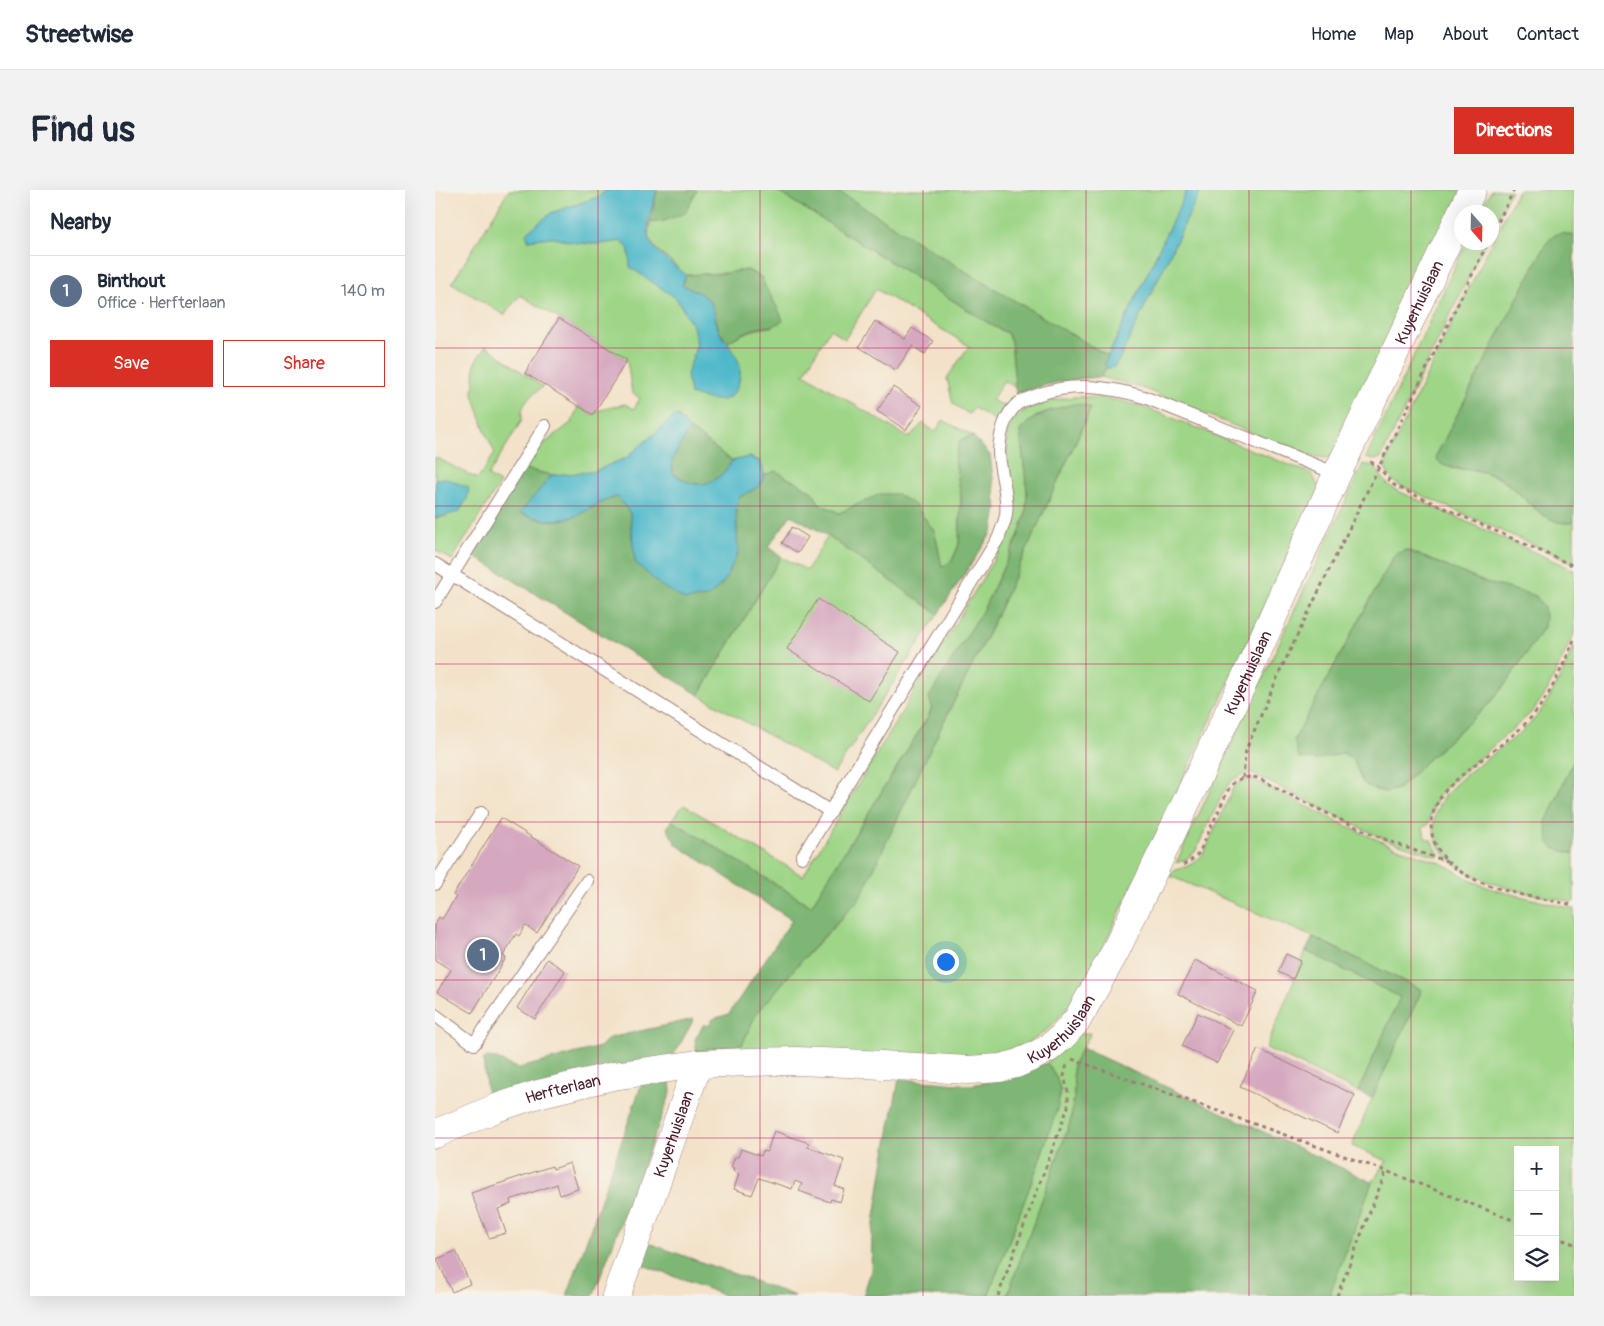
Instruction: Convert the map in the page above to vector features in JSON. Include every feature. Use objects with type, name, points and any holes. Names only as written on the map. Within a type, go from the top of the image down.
[{"type":"street","name":"Kuyerhuislaan","points":[[616,1296],[698,1064],[796,1061],[968,1070],[1000,1068],[1016,1064],[1049,1048],[1077,1020],[1115,952],[1249,670],[1337,474],[1472,190]]},
{"type":"street","name":"Herfterlaan","points":[[435,1134],[496,1108],[546,1092],[613,1076],[698,1064]]},
{"type":"lane","points":[[802,857],[999,537],[1006,515],[1006,501],[999,452],[1001,432],[1011,410],[1018,404],[1031,397],[1062,388],[1095,386],[1120,390],[1145,397],[1337,474]]},
{"type":"lane","points":[[435,602],[545,426]]},
{"type":"lane","points":[[435,564],[831,812]]},
{"type":"lane","points":[[435,884],[481,812]]},
{"type":"lane","points":[[435,1015],[474,1044],[587,881]]},
{"type":"path","points":[[1499,220],[1514,190]]},
{"type":"path","points":[[1243,778],[1245,754],[1248,745],[1282,667],[1484,250]]},
{"type":"path","points":[[1380,468],[1389,482],[1397,487],[1574,566]]},
{"type":"path","points":[[1574,640],[1545,700],[1534,715],[1451,785],[1438,802],[1433,813],[1431,830],[1436,846],[1447,861],[1465,874],[1495,887],[1574,905]]},
{"type":"path","points":[[1155,866],[1176,867],[1184,865],[1196,856],[1204,843],[1228,790],[1235,781],[1252,777],[1260,779],[1368,833],[1399,846],[1447,861]]},
{"type":"path","points":[[998,1296],[1068,1107],[1068,1092],[1064,1076],[1067,1065],[1065,1057],[1386,1171],[1514,1220]]},
{"type":"path","points":[[1337,1296],[1386,1171]]},
{"type":"path","points":[[1559,1238],[1574,1244]]},
{"type":"green space","points":[[509,190],[607,190],[598,197],[551,213],[528,240],[550,237],[577,243],[600,244],[622,241],[629,249],[631,267],[676,298],[693,326],[697,344],[687,375],[739,364],[728,342],[760,328],[772,327],[773,299],[765,288],[761,277],[747,270],[686,275],[655,248],[648,237],[650,223],[664,221],[696,190],[775,190],[1007,333],[1011,341],[1016,388],[1004,380],[992,400],[1005,407],[1000,414],[998,422],[974,408],[969,414],[953,404],[947,378],[969,346],[876,289],[845,339],[830,329],[804,374],[909,438],[923,423],[935,432],[943,420],[973,436],[960,441],[955,459],[961,497],[959,544],[952,561],[942,567],[855,507],[839,513],[820,504],[812,492],[776,471],[764,475],[760,461],[749,457],[732,461],[690,429],[677,415],[626,458],[592,472],[552,475],[524,469],[533,452],[572,422],[578,406],[593,415],[596,411],[625,404],[634,409],[640,398],[632,393],[627,360],[520,295],[504,315],[452,283]]},
{"type":"green space","points":[[657,190],[697,191],[685,213],[664,221],[650,223]]},
{"type":"green space","points":[[775,190],[836,190],[963,270],[1108,356],[1105,363],[1106,368],[1101,377],[1058,382],[1016,395],[1011,341],[1007,333]]},
{"type":"green space","points":[[836,190],[1187,190],[1108,356],[963,270]]},
{"type":"green space","points":[[1201,190],[1462,190],[1336,455],[1327,458],[1308,456],[1142,388],[1101,377],[1106,368],[1110,368],[1119,360]]},
{"type":"green space","points":[[1491,190],[1511,190],[1499,215],[1499,205],[1484,205]]},
{"type":"green space","points":[[1518,190],[1574,190],[1574,236],[1562,233],[1545,245],[1436,456],[1451,468],[1478,471],[1499,478],[1546,516],[1564,523],[1574,522],[1574,563],[1399,485],[1389,476],[1385,467],[1385,463],[1488,250],[1499,250],[1499,228]]},
{"type":"green space","points":[[1562,233],[1574,236],[1574,522],[1563,523],[1552,520],[1533,507],[1516,490],[1498,477],[1476,470],[1446,466],[1438,461],[1436,456],[1545,245],[1554,235]]},
{"type":"green space","points":[[1463,250],[1482,250],[1381,458],[1374,460],[1366,458]]},
{"type":"green space","points":[[747,270],[761,277],[783,321],[739,335],[728,342],[720,333],[711,303],[682,285],[686,275]]},
{"type":"green space","points":[[486,346],[543,387],[524,404],[522,420],[488,476],[500,483],[452,560],[435,550],[435,518],[446,517],[445,478],[435,479],[435,457],[478,479],[495,453],[485,431],[473,394],[475,362]]},
{"type":"green space","points":[[1073,397],[1109,399],[1156,412],[1312,474],[1320,490],[1090,972],[1064,1012],[1042,1034],[1014,1049],[998,1054],[969,1058],[697,1052],[706,1049],[742,1045],[755,1016],[801,961],[840,921],[990,630],[1091,408],[1052,410],[1035,417],[1020,431],[1027,491],[1026,513],[1018,537],[929,715],[811,906],[671,820],[684,805],[803,876],[1002,546],[1013,514],[1013,499],[1006,451],[1007,436],[1011,425],[1018,415],[1028,409],[1055,400]]},
{"type":"green space","points":[[1074,404],[1091,408],[990,630],[941,727],[860,898],[801,961],[755,1016],[742,1045],[706,1049],[697,1052],[695,1039],[704,1024],[708,1026],[713,1019],[729,1014],[792,920],[677,845],[667,829],[671,820],[811,906],[929,715],[932,707],[929,697],[984,608],[1018,537],[1026,513],[1027,491],[1020,431],[1038,416],[1051,410]]},
{"type":"green space","points":[[690,429],[732,461],[719,477],[708,483],[695,484],[673,474],[672,460]]},
{"type":"green space","points":[[973,436],[990,455],[997,509],[993,531],[938,614],[828,536],[791,515],[768,547],[781,557],[699,695],[471,554],[524,469],[552,475],[521,513],[544,520],[566,519],[618,497],[630,513],[632,540],[738,553],[736,509],[739,497],[760,486],[764,475],[776,471],[812,492],[820,504],[839,513],[880,494],[897,494],[915,505],[935,532],[942,567],[952,561],[959,544],[961,497],[955,459],[960,440]]},
{"type":"green space","points":[[1363,464],[1374,466],[1387,484],[1396,490],[1574,570],[1574,634],[1547,691],[1533,711],[1445,788],[1435,803],[1428,825],[1423,827],[1425,838],[1431,840],[1440,856],[1438,857],[1390,841],[1367,831],[1253,774],[1242,775],[1231,781],[1224,791],[1195,852],[1185,860],[1176,863]],"holes":[[[1407,550],[1484,582],[1536,596],[1544,627],[1507,682],[1488,705],[1423,764],[1400,788],[1387,792],[1376,790],[1363,783],[1353,759],[1343,753],[1334,755],[1294,740],[1395,554]]]},
{"type":"green space","points":[[828,536],[938,614],[834,773],[699,695],[781,557],[807,570]]},
{"type":"green space","points":[[1407,550],[1484,582],[1536,596],[1544,608],[1545,616],[1544,627],[1507,682],[1488,705],[1399,788],[1387,792],[1376,790],[1363,783],[1353,759],[1343,753],[1316,760],[1299,758],[1294,740],[1395,554]]},
{"type":"green space","points":[[1574,646],[1574,760],[1546,822],[1549,843],[1554,848],[1574,854],[1574,902],[1512,889],[1468,873],[1451,861],[1439,846],[1434,827],[1437,810],[1445,795],[1464,776],[1519,734],[1543,707],[1555,688]]},
{"type":"green space","points":[[1574,760],[1574,854],[1554,848],[1549,843],[1546,822]]},
{"type":"green space","points":[[1252,779],[1355,830],[1392,846],[1444,864],[1472,881],[1495,890],[1574,909],[1574,1296],[1329,1296],[1372,1182],[1387,1161],[1352,1146],[1422,990],[1313,937],[1170,876],[1173,871],[1195,862],[1205,851],[1233,788],[1241,781]]},
{"type":"green space","points":[[1313,937],[1422,990],[1372,1098],[1358,1092],[1400,997],[1306,951]]},
{"type":"green space","points":[[1306,951],[1401,997],[1358,1092],[1266,1048]]},
{"type":"green space","points":[[694,1019],[675,1053],[671,1056],[488,1101],[483,1060],[487,1057],[492,1057],[520,1068],[600,1047],[609,1038]]},
{"type":"green space","points":[[1091,1033],[1073,1064],[1074,1097],[1070,1123],[1007,1296],[988,1296],[1035,1173],[1058,1106],[1060,1090],[1056,1077],[1047,1063],[1077,1034]]},
{"type":"green space","points":[[1082,1048],[1372,1182],[1329,1296],[1007,1296],[1070,1123],[1074,1097],[1073,1064]]},
{"type":"green space","points":[[1047,1063],[1056,1077],[1060,1090],[1058,1106],[1035,1173],[988,1296],[863,1296],[871,1271],[872,1236],[899,1079],[970,1085],[1000,1080]]},
{"type":"green space","points":[[670,1080],[671,1092],[593,1296],[567,1296],[642,1083]]},
{"type":"green space","points":[[643,1241],[795,1296],[726,1296],[635,1262]]},
{"type":"water","points":[[607,190],[657,190],[648,225],[648,236],[654,247],[664,258],[686,275],[682,285],[706,297],[713,307],[718,330],[735,355],[740,368],[739,380],[735,391],[727,399],[713,400],[690,394],[687,375],[697,344],[693,326],[676,298],[630,267],[629,249],[622,241],[600,244],[577,243],[550,237],[528,240],[526,233],[551,213],[598,197]]},
{"type":"water","points":[[1187,190],[1201,190],[1119,360],[1114,367],[1106,368],[1105,363]]},
{"type":"water","points":[[676,415],[690,429],[672,460],[673,474],[695,484],[708,483],[719,477],[732,461],[749,457],[761,462],[764,475],[760,486],[739,497],[736,509],[738,553],[724,582],[708,597],[685,600],[660,585],[635,562],[630,513],[618,497],[582,513],[559,520],[536,518],[520,513],[552,475],[592,472],[626,458]]},
{"type":"water","points":[[445,478],[469,488],[467,499],[459,512],[435,518],[435,479]]},
{"type":"building","points":[[559,318],[627,360],[593,415],[525,373]]},
{"type":"building","points":[[875,321],[905,339],[912,328],[933,341],[925,354],[912,346],[896,370],[859,347]]},
{"type":"building","points":[[893,387],[922,406],[906,430],[877,411]]},
{"type":"building","points":[[792,527],[808,537],[798,553],[782,543]]},
{"type":"building","points":[[818,599],[900,652],[869,701],[787,649]]},
{"type":"building","points":[[501,818],[578,866],[537,933],[525,925],[519,936],[516,934],[503,956],[506,958],[472,1013],[437,992],[451,970],[435,960],[435,924],[439,917],[442,919],[456,897],[453,895]]},
{"type":"building","points":[[1286,954],[1301,961],[1293,979],[1278,972]]},
{"type":"building","points":[[547,959],[565,971],[535,1019],[517,1008]]},
{"type":"building","points":[[1195,960],[1258,991],[1241,1026],[1178,994]]},
{"type":"building","points":[[1198,1013],[1233,1030],[1217,1063],[1182,1046]]},
{"type":"building","points":[[1258,1049],[1355,1095],[1337,1133],[1240,1087]]},
{"type":"building","points":[[774,1131],[809,1143],[808,1147],[844,1160],[835,1186],[844,1189],[840,1202],[831,1199],[830,1202],[799,1191],[802,1184],[795,1181],[792,1189],[759,1178],[752,1195],[734,1189],[739,1174],[733,1171],[734,1168],[731,1167],[735,1157],[738,1157],[741,1149],[761,1156],[763,1151],[767,1152]]},
{"type":"building","points":[[570,1163],[578,1189],[560,1195],[557,1184],[510,1200],[511,1204],[498,1209],[506,1233],[489,1238],[471,1193],[552,1166],[553,1169]]},
{"type":"building","points":[[456,1251],[470,1284],[452,1292],[437,1259]]},
{"type":"place","name":"Binthout","points":[[483,955]]}]
